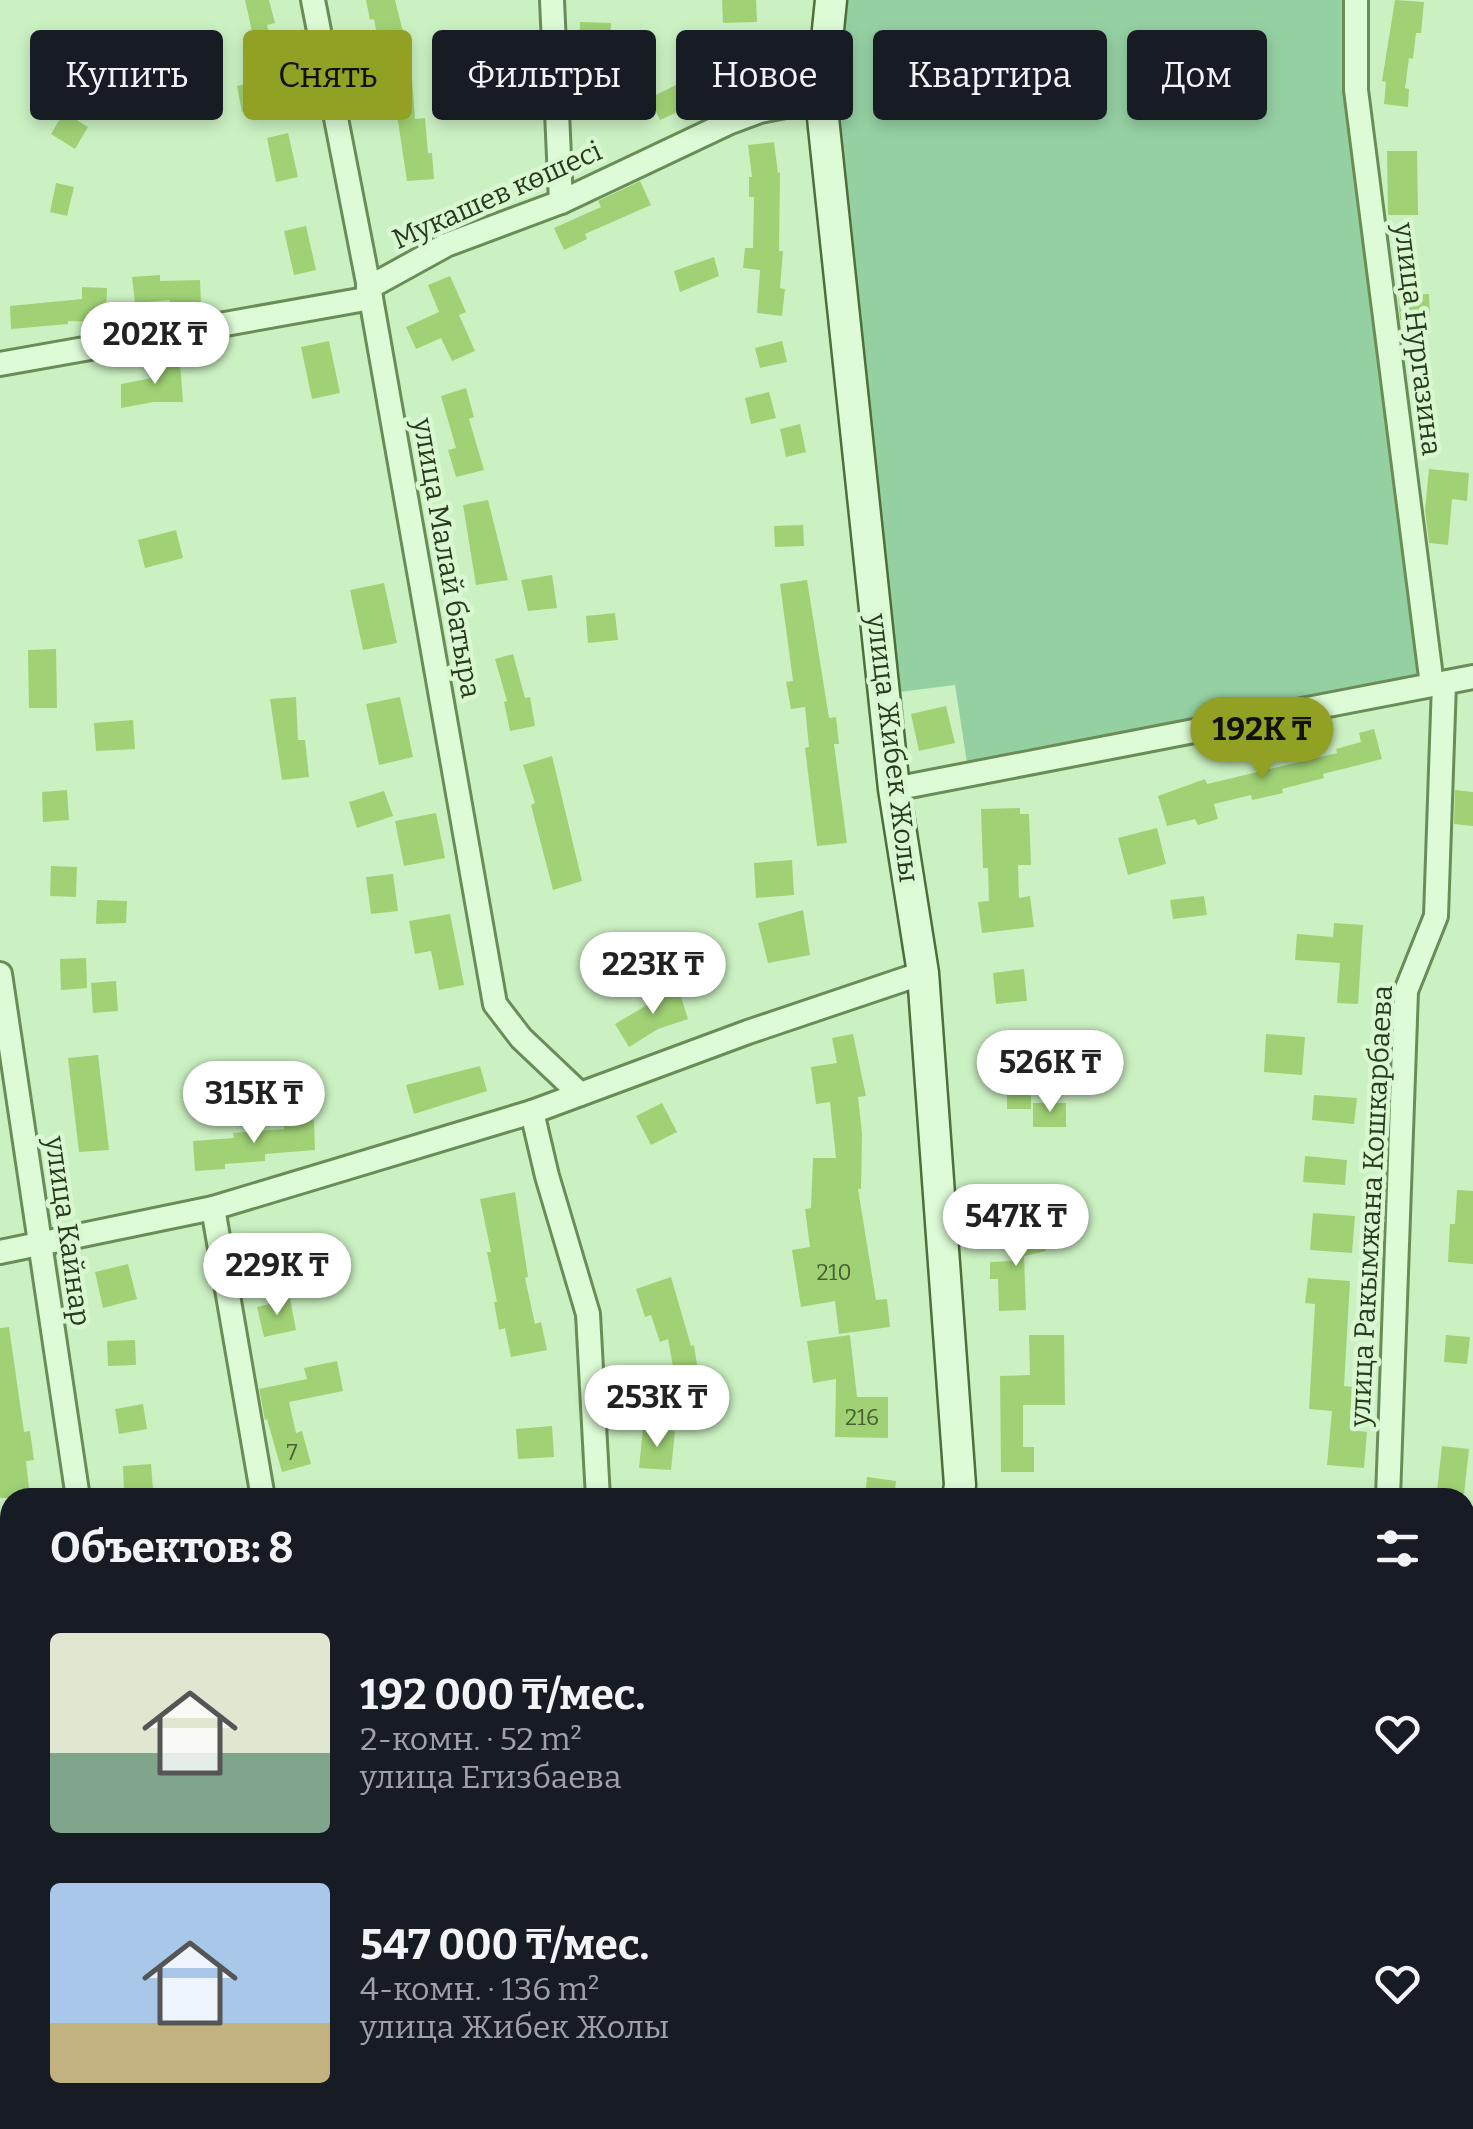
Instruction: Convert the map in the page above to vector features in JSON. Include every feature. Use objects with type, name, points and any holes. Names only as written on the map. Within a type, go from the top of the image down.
[{"type":"main road","name":"улица Жибек Жолы","points":[[827,30],[830,0]]},
{"type":"main road","name":"улица Жибек Жолы","points":[[822,120],[894,789],[922,974],[960,1488]]},
{"type":"street","name":"улица Малай батыра","points":[[313,0],[370,293],[495,1004],[521,1038],[580,1094]]},
{"type":"street","points":[[552,0],[561,202]]},
{"type":"street","name":"улица Нургазина","points":[[1356,0],[1356,90],[1457,679]]},
{"type":"street","name":"Мукашев көшесі","points":[[0,364],[370,293],[446,244],[561,202],[734,120]]},
{"type":"street","points":[[894,789],[1457,679]]},
{"type":"street","name":"улица Ракымжана Кошкарбаева","points":[[1388,1488],[1406,991],[1436,916],[1457,679]]},
{"type":"street","name":"улица Кайнар","points":[[0,974],[76,1488]]},
{"type":"street","points":[[0,1252],[213,1208],[532,1112],[748,1032],[922,974]]},
{"type":"street","points":[[532,1112],[588,1314],[597,1488]]},
{"type":"street","points":[[213,1208],[261,1488]]},
{"type":"green space","points":[[843,0],[1346,0],[1427,685],[968,769],[955,685],[899,692],[835,120],[853,120],[853,30],[840,30]]},
{"type":"building","points":[[245,0],[269,0],[275,23],[267,25],[268,30],[252,30]]},
{"type":"building","points":[[366,0],[395,0],[402,30],[376,30],[374,19],[370,20]]},
{"type":"building","points":[[722,0],[756,0],[757,22],[723,23]]},
{"type":"building","points":[[1395,0],[1424,2],[1421,33],[1416,33],[1413,59],[1409,58],[1405,88],[1409,89],[1408,107],[1384,104],[1386,82],[1382,81]]},
{"type":"building","points":[[580,22],[611,23],[611,30],[580,30]]},
{"type":"building","points":[[412,78],[415,119],[425,118],[434,179],[407,181],[398,120],[412,120]]},
{"type":"building","points":[[243,85],[243,112],[242,112],[237,86]]},
{"type":"building","points":[[676,85],[676,113],[660,120],[656,95]]},
{"type":"building","points":[[59,120],[77,120],[88,127],[75,149],[51,134]]},
{"type":"building","points":[[288,133],[298,177],[276,182],[267,138]]},
{"type":"building","points":[[774,142],[780,172],[780,288],[785,289],[782,316],[757,313],[760,270],[743,268],[745,248],[753,248],[754,197],[749,197],[752,177],[748,145]]},
{"type":"building","points":[[1387,151],[1417,151],[1418,215],[1388,215]]},
{"type":"building","points":[[640,181],[651,205],[585,234],[587,239],[564,250],[554,228],[601,207],[598,201]]},
{"type":"building","points":[[56,183],[74,187],[67,216],[50,212]]},
{"type":"building","points":[[306,226],[316,270],[294,275],[284,231]]},
{"type":"building","points":[[714,257],[719,276],[680,292],[674,271]]},
{"type":"building","points":[[160,275],[160,281],[200,280],[201,305],[170,306],[170,300],[135,303],[132,277]]},
{"type":"building","points":[[450,276],[466,312],[459,315],[475,351],[452,361],[441,338],[416,349],[406,327],[439,312],[428,285]]},
{"type":"building","points":[[82,287],[107,288],[106,322],[68,321],[11,329],[10,306],[82,299]]},
{"type":"building","points":[[1429,294],[1430,318],[1400,320],[1398,296]]},
{"type":"building","points":[[329,341],[340,393],[312,399],[301,347]]},
{"type":"building","points":[[782,341],[787,362],[760,368],[755,348]]},
{"type":"building","points":[[1427,353],[1433,390],[1414,393],[1408,356]]},
{"type":"building","points":[[180,363],[183,402],[121,408],[121,384],[152,378],[151,365]]},
{"type":"building","points":[[466,388],[474,417],[469,419],[484,470],[456,477],[448,450],[456,448],[441,396]]},
{"type":"building","points":[[769,392],[776,418],[751,424],[745,398]]},
{"type":"building","points":[[800,424],[806,452],[786,457],[780,429]]},
{"type":"building","points":[[1429,469],[1469,473],[1467,501],[1452,499],[1448,545],[1429,543],[1425,510]]},
{"type":"building","points":[[488,500],[508,580],[476,585],[463,505]]},
{"type":"building","points":[[803,525],[804,546],[775,547],[774,526]]},
{"type":"building","points":[[176,530],[183,558],[145,568],[138,540]]},
{"type":"building","points":[[552,575],[557,608],[528,611],[521,580]]},
{"type":"building","points":[[807,580],[829,718],[836,717],[839,744],[834,744],[847,843],[817,846],[805,748],[809,747],[805,707],[791,709],[786,682],[793,681],[780,584]]},
{"type":"building","points":[[384,583],[397,643],[363,650],[350,590]]},
{"type":"building","points":[[615,613],[618,640],[588,643],[586,616]]},
{"type":"building","points":[[56,649],[57,708],[29,708],[28,650]]},
{"type":"building","points":[[513,654],[525,698],[530,697],[535,726],[510,731],[504,702],[507,701],[495,659]]},
{"type":"building","points":[[296,697],[298,740],[305,740],[309,777],[282,780],[270,699]]},
{"type":"building","points":[[400,697],[413,757],[379,765],[366,704]]},
{"type":"building","points":[[946,706],[955,743],[919,751],[911,714]]},
{"type":"building","points":[[133,720],[135,749],[96,751],[94,723]]},
{"type":"building","points":[[1374,729],[1382,759],[1323,774],[1324,778],[1282,789],[1283,793],[1252,800],[1251,795],[1214,804],[1218,819],[1198,825],[1195,819],[1167,826],[1158,796],[1205,779],[1207,784],[1337,753],[1336,749],[1361,742],[1359,733]]},
{"type":"building","points":[[552,756],[582,881],[553,890],[523,765]]},
{"type":"building","points":[[67,790],[69,820],[43,822],[42,792]]},
{"type":"building","points":[[1455,790],[1473,792],[1473,826],[1454,824]]},
{"type":"building","points":[[384,791],[393,816],[357,828],[349,802]]},
{"type":"building","points":[[1020,808],[1020,814],[1029,814],[1031,865],[1018,865],[1019,898],[1030,896],[1034,927],[982,933],[978,902],[989,901],[988,868],[983,868],[981,809]]},
{"type":"building","points":[[436,813],[445,858],[404,866],[395,821]]},
{"type":"building","points":[[1157,828],[1166,864],[1128,875],[1118,838]]},
{"type":"building","points":[[792,860],[794,895],[756,898],[754,863]]},
{"type":"building","points":[[51,866],[77,867],[76,897],[50,896]]},
{"type":"building","points":[[393,874],[398,911],[371,914],[366,877]]},
{"type":"building","points":[[1204,896],[1207,915],[1173,919],[1170,900]]},
{"type":"building","points":[[97,900],[127,901],[126,923],[96,924]]},
{"type":"building","points":[[803,910],[810,955],[768,963],[758,923]]},
{"type":"building","points":[[450,914],[464,985],[439,990],[431,951],[415,954],[409,921]]},
{"type":"building","points":[[1334,923],[1363,925],[1358,1004],[1337,1003],[1340,963],[1295,960],[1297,934],[1333,937]]},
{"type":"building","points":[[86,958],[87,988],[61,990],[60,959]]},
{"type":"building","points":[[1024,969],[1027,1001],[996,1004],[993,973]]},
{"type":"building","points":[[116,981],[118,1011],[93,1013],[91,983]]},
{"type":"building","points":[[678,987],[688,1019],[658,1029],[629,1047],[615,1024],[654,1001],[653,995]]},
{"type":"building","points":[[853,1034],[866,1096],[858,1097],[862,1133],[858,1189],[876,1300],[887,1299],[890,1327],[839,1334],[835,1301],[801,1307],[792,1250],[810,1247],[805,1209],[811,1208],[813,1158],[836,1158],[830,1102],[816,1104],[811,1067],[837,1063],[832,1038]]},
{"type":"building","points":[[1266,1034],[1305,1037],[1302,1075],[1264,1072]]},
{"type":"building","points":[[98,1055],[109,1150],[79,1152],[68,1058]]},
{"type":"building","points":[[480,1066],[487,1091],[414,1114],[406,1085]]},
{"type":"building","points":[[1007,1076],[1031,1076],[1031,1109],[1007,1109]]},
{"type":"building","points":[[1314,1095],[1357,1098],[1354,1124],[1312,1120]]},
{"type":"building","points":[[662,1103],[677,1132],[651,1145],[636,1116]]},
{"type":"building","points":[[1033,1103],[1066,1103],[1066,1127],[1033,1127]]},
{"type":"building","points":[[314,1120],[315,1150],[265,1154],[265,1161],[195,1171],[193,1141],[234,1138],[233,1133],[284,1129],[284,1122]]},
{"type":"building","points":[[1305,1156],[1347,1160],[1345,1185],[1303,1182]]},
{"type":"building","points":[[1457,1190],[1473,1191],[1473,1264],[1448,1262]]},
{"type":"building","points":[[515,1192],[528,1277],[525,1278],[535,1324],[541,1322],[547,1350],[511,1357],[505,1328],[499,1330],[487,1252],[491,1252],[480,1199]]},
{"type":"building","points":[[1313,1213],[1355,1216],[1352,1253],[1310,1250]]},
{"type":"building","points":[[1040,1227],[1046,1251],[1024,1256],[1026,1310],[999,1311],[998,1279],[990,1279],[990,1262],[1012,1261],[1006,1235]]},
{"type":"building","points":[[277,1238],[283,1269],[251,1276],[244,1246]]},
{"type":"building","points":[[128,1264],[137,1299],[103,1308],[95,1272]]},
{"type":"building","points":[[671,1277],[691,1346],[694,1345],[700,1384],[677,1388],[668,1339],[660,1342],[651,1315],[645,1317],[636,1289]]},
{"type":"building","points":[[1308,1278],[1350,1281],[1344,1386],[1353,1387],[1350,1430],[1367,1432],[1364,1468],[1327,1465],[1332,1411],[1309,1409],[1315,1304],[1305,1303]]},
{"type":"building","points":[[290,1299],[296,1330],[264,1337],[257,1307]]},
{"type":"building","points":[[9,1327],[24,1432],[30,1431],[34,1460],[26,1461],[29,1488],[0,1488],[0,1328]]},
{"type":"building","points":[[850,1335],[857,1397],[888,1397],[888,1438],[835,1437],[836,1379],[813,1383],[807,1341]]},
{"type":"building","points":[[1029,1335],[1064,1335],[1065,1405],[1023,1405],[1023,1447],[1034,1447],[1034,1472],[1001,1472],[1000,1376],[1030,1375]]},
{"type":"building","points":[[1446,1335],[1470,1337],[1467,1364],[1444,1362]]},
{"type":"building","points":[[135,1340],[136,1365],[108,1366],[107,1341]]},
{"type":"building","points":[[337,1361],[343,1391],[289,1402],[296,1433],[302,1431],[311,1464],[282,1472],[259,1389],[307,1379],[304,1368]]},
{"type":"building","points":[[143,1404],[147,1429],[119,1434],[115,1409]]},
{"type":"building","points":[[552,1426],[554,1457],[518,1459],[516,1429]]},
{"type":"building","points":[[643,1429],[675,1431],[671,1470],[639,1468]]},
{"type":"building","points":[[1442,1446],[1469,1449],[1465,1488],[1437,1488]]},
{"type":"building","points":[[151,1464],[153,1488],[124,1488],[123,1466]]},
{"type":"building","points":[[867,1477],[896,1481],[895,1488],[866,1488]]}]
